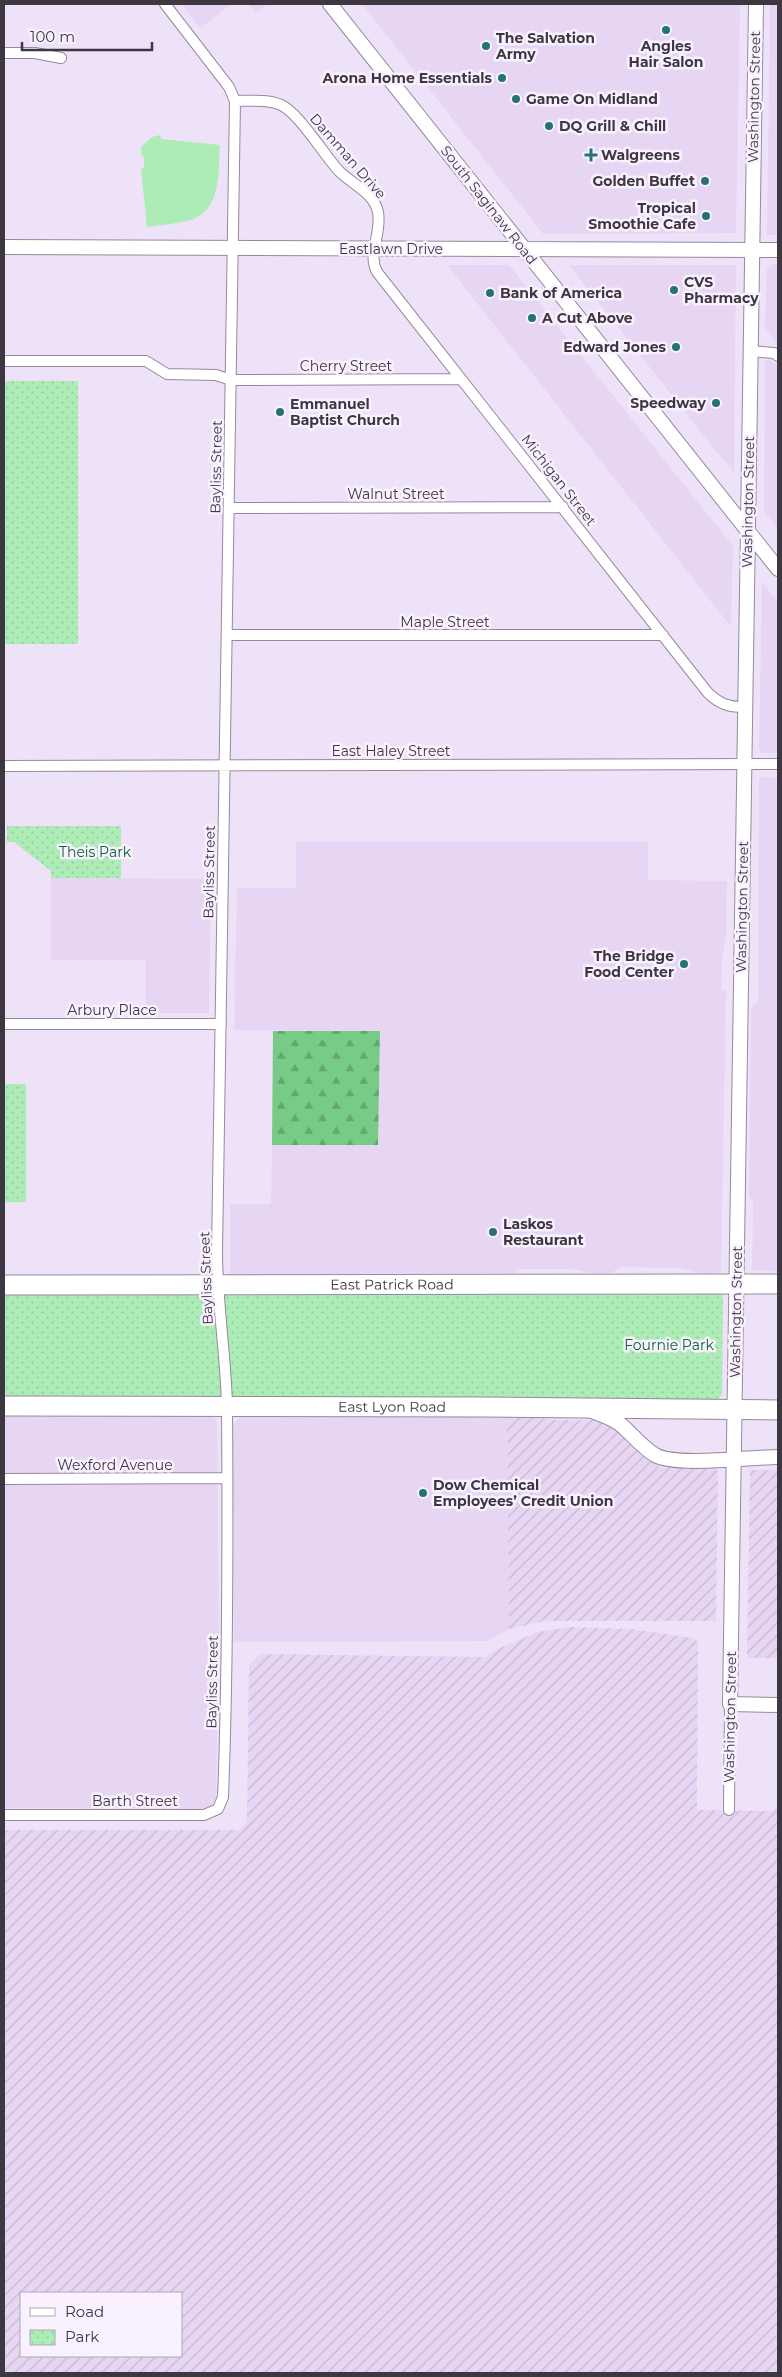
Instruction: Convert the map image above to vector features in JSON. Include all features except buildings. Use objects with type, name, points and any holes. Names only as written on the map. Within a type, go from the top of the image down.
[{"type":"highway","name":"East Patrick Road","points":[[4,1285],[778,1284]]},
{"type":"highway","name":"East Lyon Road","points":[[4,1406],[585,1407],[778,1410]]},
{"type":"street","name":"Bayliss Street","points":[[165,4],[230,88],[235,101],[217,1284],[226,1407],[224,1764]]},
{"type":"street","name":"South Saginaw Road","points":[[330,4],[748,529],[778,570]]},
{"type":"street","name":"Washington Street","points":[[729,1810],[756,4]]},
{"type":"street","points":[[4,53],[35,53],[61,58]]},
{"type":"street","name":"Damman Drive","points":[[235,101],[269,102],[282,105],[293,114],[340,172],[365,192],[374,202],[378,211],[379,224],[379,234],[375,249]]},
{"type":"street","name":"Eastlawn Drive","points":[[4,247],[778,250]]},
{"type":"street","name":"Michigan Street","points":[[375,249],[372,261],[377,272],[708,693],[718,702],[729,707],[744,707]]},
{"type":"street","points":[[750,351],[774,353],[778,356]]},
{"type":"street","name":"Cherry Street","points":[[4,361],[146,361],[167,374],[216,375],[231,380],[461,379]]},
{"type":"street","name":"Walnut Street","points":[[229,508],[563,507]]},
{"type":"street","name":"Maple Street","points":[[227,636],[663,635]]},
{"type":"street","name":"East Haley Street","points":[[4,766],[778,764]]},
{"type":"street","name":"Arbury Place","points":[[4,1024],[221,1024]]},
{"type":"street","points":[[585,1407],[620,1424],[656,1455],[668,1459],[734,1460],[748,1457],[778,1457]]},
{"type":"street","name":"Wexford Avenue","points":[[4,1479],[226,1478]]},
{"type":"street","points":[[730,1704],[778,1706]]},
{"type":"street","name":"Barth Street","points":[[4,1816],[204,1815],[214,1812],[222,1803],[224,1764]]},
{"type":"shaded area","points":[[181,4],[232,4],[200,28]]},
{"type":"shaded area","points":[[248,4],[268,4],[256,13]]},
{"type":"shaded area","points":[[362,4],[740,4],[736,233],[543,234]]},
{"type":"shaded area","points":[[770,4],[778,4],[778,235],[767,235]]},
{"type":"shaded area","points":[[771,264],[778,264],[778,345],[765,328],[767,268]]},
{"type":"shaded area","points":[[447,265],[509,265],[733,546],[731,627]]},
{"type":"shaded area","points":[[569,265],[736,265],[734,473],[711,445]]},
{"type":"shaded area","points":[[769,359],[778,366],[778,530],[764,511],[765,360]]},
{"type":"shaded area","points":[[762,582],[778,602],[778,753],[762,753],[759,749]]},
{"type":"shaded area","points":[[761,777],[778,778],[778,1271],[752,1270],[753,1202],[749,1196],[751,1011],[758,1001],[759,779]]},
{"type":"shaded area","points":[[296,842],[648,842],[648,880],[727,881],[726,936],[722,957],[721,990],[726,990],[721,1270],[718,1273],[698,1273],[681,1268],[621,1267],[611,1273],[591,1273],[573,1269],[516,1269],[516,1273],[230,1274],[230,1204],[271,1204],[272,1145],[378,1145],[380,1031],[234,1030],[237,888],[296,888]]},
{"type":"shaded area","points":[[51,878],[211,879],[209,1013],[146,1013],[146,960],[51,960]]},
{"type":"shaded area","points":[[4,1414],[212,1416],[217,1421],[219,1632],[216,1801],[213,1807],[207,1809],[4,1808]]},
{"type":"shaded area","points":[[242,1414],[507,1415],[509,1629],[487,1641],[234,1642],[233,1426]]},
{"type":"shaded area","points":[[507,1415],[559,1420],[601,1420],[621,1428],[660,1468],[715,1468],[718,1472],[716,1621],[544,1621],[509,1629]]},
{"type":"shaded area","points":[[750,1470],[778,1470],[778,1658],[747,1658]]},
{"type":"shaded area","points":[[570,1627],[631,1629],[693,1638],[698,1642],[697,1810],[773,1811],[778,1805],[778,2373],[4,2373],[4,1830],[240,1830],[247,1822],[249,1665],[260,1654],[484,1657],[502,1647],[538,1632]]},
{"type":"green space","points":[[159,135],[162,139],[220,145],[218,179],[212,201],[207,210],[198,217],[182,222],[147,227],[141,169],[144,168],[144,157],[141,154],[141,147],[152,137]]},
{"type":"green space","points":[[4,381],[78,381],[78,644],[4,644]]},
{"type":"green space","name":"Theis Park","points":[[7,826],[121,826],[121,878],[51,878],[51,871],[14,842],[7,842]]},
{"type":"green space","points":[[273,1031],[380,1031],[378,1145],[272,1145]]},
{"type":"green space","points":[[4,1084],[26,1084],[26,1202],[4,1202]]},
{"type":"green space","name":"Fournie Park","points":[[719,1292],[723,1295],[722,1395],[716,1400],[4,1398],[4,1293]]},
{"type":"place","name":"Angles Hair Salon","points":[[666,30]]},
{"type":"place","name":"The Salvation Army","points":[[486,46]]},
{"type":"place","name":"Arona Home Essentials","points":[[502,78]]},
{"type":"place","name":"Game On Midland","points":[[516,99]]},
{"type":"place","name":"DQ Grill & Chill","points":[[549,126]]},
{"type":"place","name":"Walgreens","points":[[591,155]]},
{"type":"place","name":"Golden Buffet","points":[[705,181]]},
{"type":"place","name":"Tropical Smoothie Cafe","points":[[706,216]]},
{"type":"place","name":"CVS Pharmacy","points":[[674,290]]},
{"type":"place","name":"Bank of America","points":[[490,293]]},
{"type":"place","name":"A Cut Above","points":[[532,318]]},
{"type":"place","name":"Edward Jones","points":[[676,347]]},
{"type":"place","name":"Speedway","points":[[716,403]]},
{"type":"place","name":"Emmanuel Baptist Church","points":[[280,412]]},
{"type":"place","name":"The Bridge Food Center","points":[[684,964]]},
{"type":"place","name":"Laskos Restaurant","points":[[493,1232]]},
{"type":"place","name":"Dow Chemical Employees’ Credit Union","points":[[423,1493]]}]
